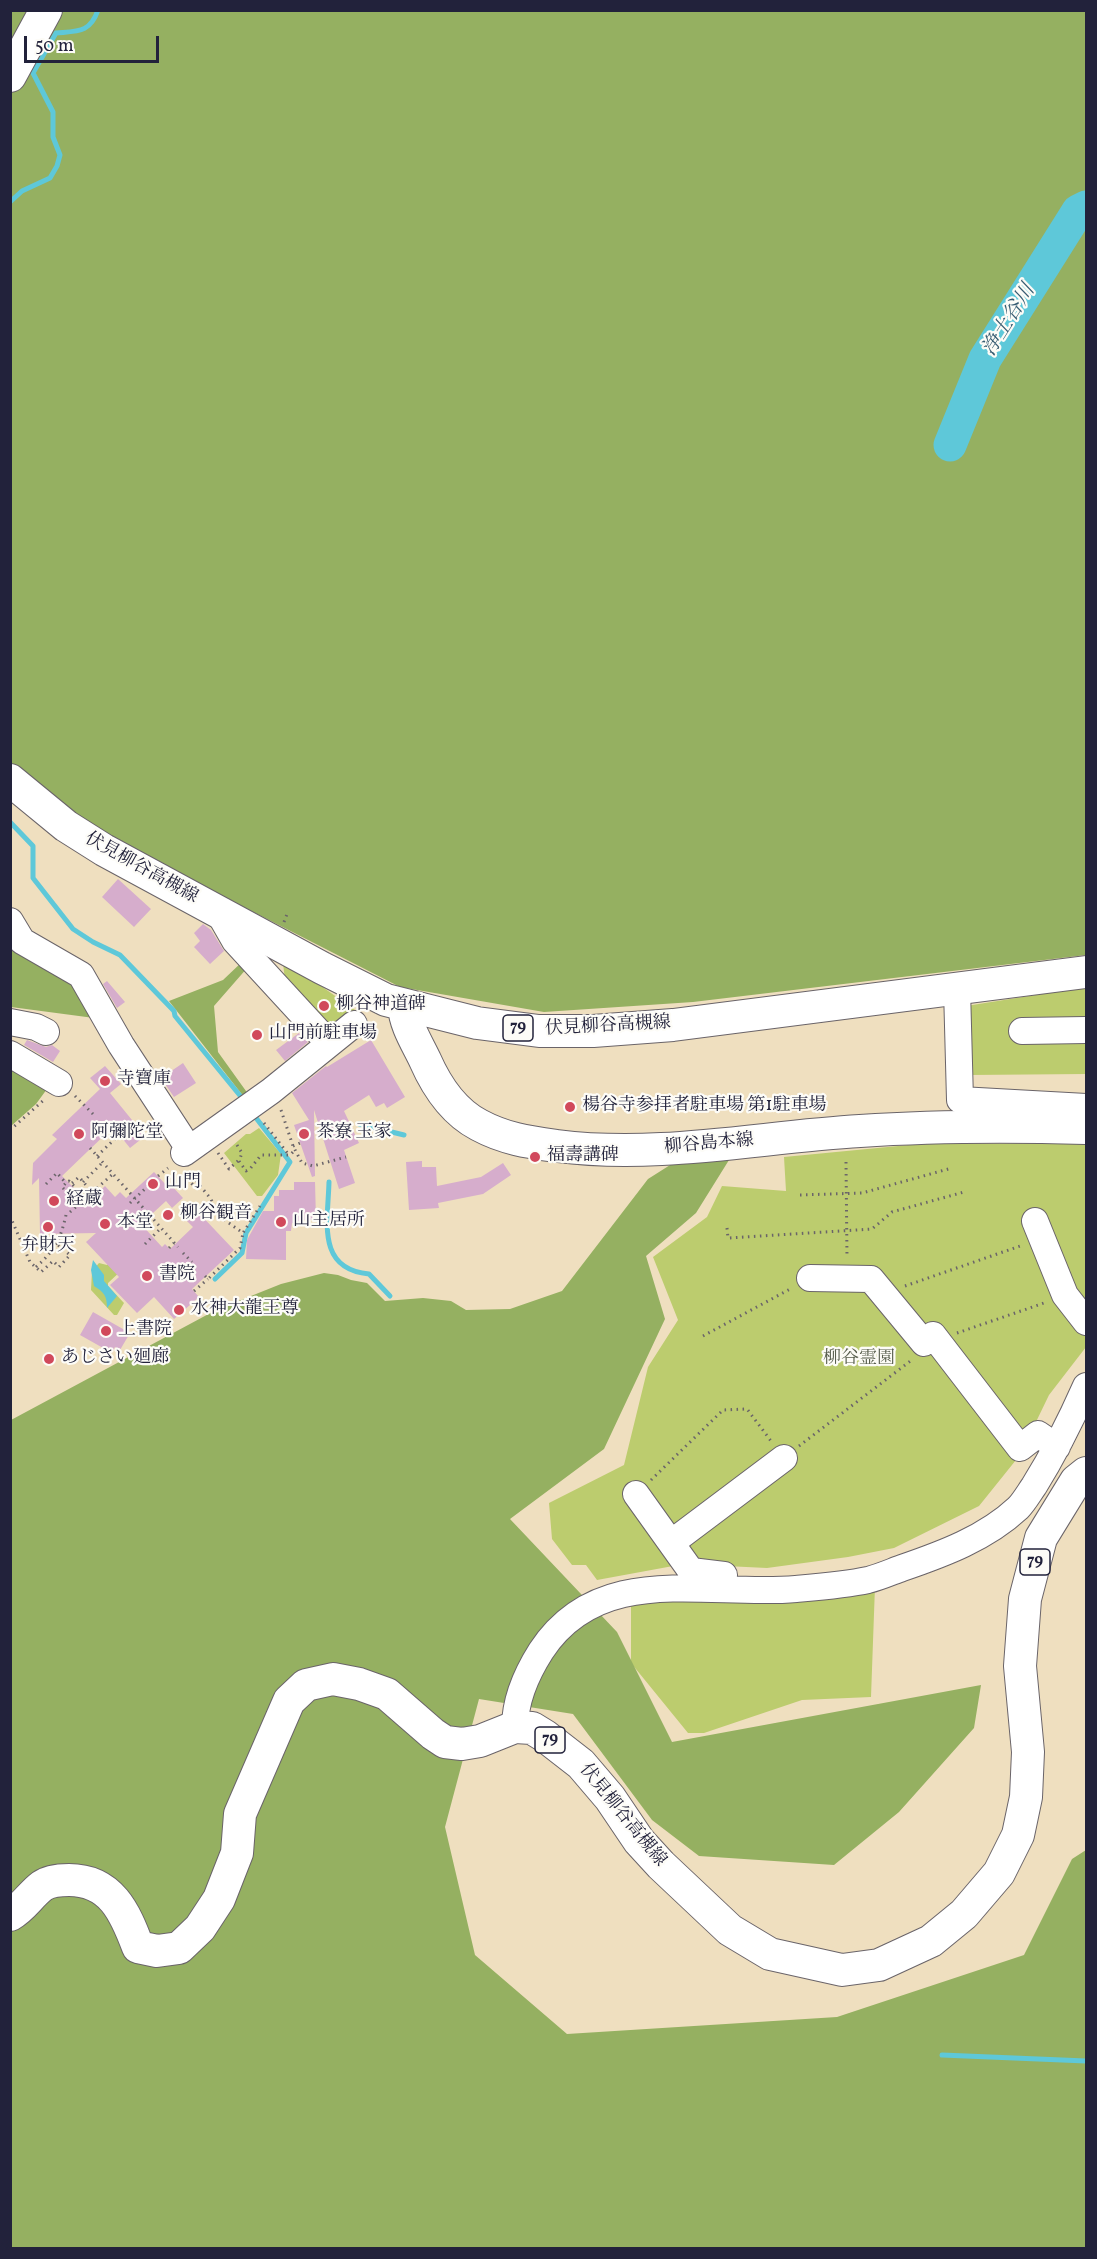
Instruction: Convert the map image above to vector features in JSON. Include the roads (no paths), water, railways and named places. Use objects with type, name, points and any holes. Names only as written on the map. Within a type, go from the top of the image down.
[{"type":"main road","points":[[10,76],[46,10]]},
{"type":"main road","name":"伏見柳谷高槻線","points":[[10,780],[66,826],[104,850],[219,913],[386,1000],[464,1020],[539,1031],[593,1031],[673,1025],[1086,972]]},
{"type":"main road","name":"柳谷島本線","points":[[404,1006],[405,1017],[441,1091],[477,1125],[511,1140],[584,1149],[668,1150],[859,1131],[984,1126],[1086,1128]]},
{"type":"main road","points":[[431,1074],[435,1047],[444,1033],[464,1020]]},
{"type":"main road","name":"伏見柳谷高槻線","points":[[514,1727],[532,1728],[581,1764],[610,1798],[639,1841],[730,1930],[770,1954],[842,1970],[879,1965],[931,1941],[964,1914],[999,1873],[1018,1835],[1026,1797],[1027,1763],[1020,1666],[1024,1599],[1041,1538],[1076,1481],[1086,1473]]},
{"type":"main road","name":"79","points":[[10,1915],[21,1909],[42,1886],[58,1880],[82,1880],[104,1890],[120,1906],[138,1947],[157,1951],[179,1948],[200,1928],[219,1899],[237,1853],[240,1814],[280,1718],[289,1701],[306,1685],[333,1679],[359,1684],[387,1694],[445,1742],[462,1744],[480,1741],[514,1727]]},
{"type":"street","points":[[219,913],[235,942],[327,1041]]},
{"type":"street","points":[[10,921],[22,941],[81,975],[182,1158],[271,1091],[354,1024]]},
{"type":"street","points":[[957,989],[960,1100],[1086,1107]]},
{"type":"street","points":[[10,1022],[36,1027],[46,1032]]},
{"type":"street","points":[[1022,1031],[1086,1030]]},
{"type":"street","points":[[10,1054],[56,1081]]},
{"type":"street","points":[[1038,1229],[1065,1295],[1086,1322]]},
{"type":"street","points":[[877,1287],[813,1269],[847,1263],[869,1264],[877,1287],[924,1343],[933,1335],[1020,1448],[1038,1434],[1057,1447]]},
{"type":"street","points":[[514,1727],[515,1712],[532,1665],[549,1639],[574,1616],[603,1599],[638,1591],[682,1587],[794,1589],[868,1580],[931,1558],[985,1534],[1020,1507],[1057,1447],[1086,1386]]},
{"type":"street","points":[[671,1543],[784,1458]]},
{"type":"street","points":[[636,1494],[690,1571],[765,1580],[774,1589]]},
{"type":"water","points":[[93,1260],[104,1275],[104,1281],[117,1296],[107,1308],[104,1295],[94,1286],[91,1270]]},
{"type":"waterway","points":[[10,202],[22,191],[50,178],[60,155],[53,137],[53,112],[33,73],[56,33],[77,31],[87,27],[95,18],[98,10]]},
{"type":"waterway","name":"浄土谷川","points":[[950,445],[985,359],[1078,211],[1086,207]]},
{"type":"waterway","points":[[10,822],[33,846],[33,878],[73,929],[120,955],[174,1011],[175,1016],[242,1098]]},
{"type":"waterway","points":[[215,1279],[242,1253],[246,1233],[290,1162],[253,1114]]},
{"type":"waterway","points":[[359,1124],[404,1135]]},
{"type":"waterway","points":[[329,1182],[327,1227],[333,1253],[340,1263],[352,1270],[369,1274],[390,1296]]},
{"type":"waterway","points":[[942,2055],[1086,2061]]},
{"type":"place","name":"柳谷神道碑","points":[[324,1006]]},
{"type":"place","name":"山門前駐車場","points":[[257,1035]]},
{"type":"place","name":"寺寶庫","points":[[105,1081]]},
{"type":"place","name":"楊谷寺参拝者駐車場 第1駐車場","points":[[570,1107]]},
{"type":"place","name":"阿彌陀堂","points":[[79,1134]]},
{"type":"place","name":"茶寮 玉家","points":[[304,1134]]},
{"type":"place","name":"福壽講碑","points":[[535,1157]]},
{"type":"place","name":"山門","points":[[153,1184]]},
{"type":"place","name":"経蔵","points":[[54,1201]]},
{"type":"place","name":"柳谷観音","points":[[168,1215]]},
{"type":"place","name":"山主居所","points":[[281,1222]]},
{"type":"place","name":"本堂","points":[[105,1224]]},
{"type":"place","name":"弁財天","points":[[48,1227]]},
{"type":"place","name":"書院","points":[[147,1276]]},
{"type":"place","name":"水神大龍王尊","points":[[179,1310]]},
{"type":"place","name":"上書院","points":[[106,1331]]},
{"type":"place","name":"あじさい廻廊","points":[[49,1359]]},
{"type":"park label","name":"柳谷霊園","points":[[859,1360]]}]
